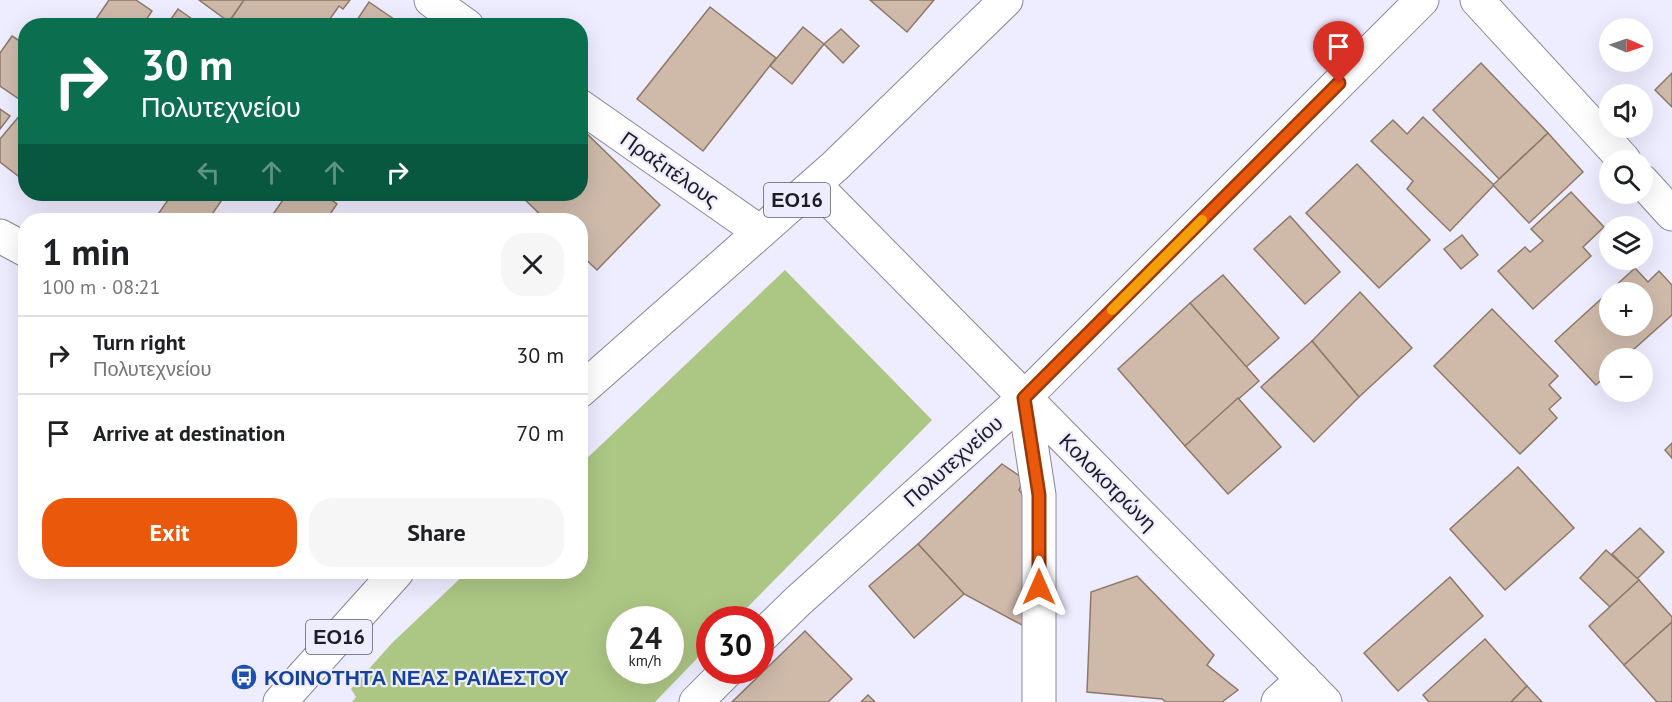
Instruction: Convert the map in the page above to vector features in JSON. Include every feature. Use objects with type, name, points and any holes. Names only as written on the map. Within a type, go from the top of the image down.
[{"type":"street","points":[[431,0],[456,18]]},
{"type":"street","name":"ΕΟ16","points":[[588,384],[815,185],[1006,0]]},
{"type":"street","name":"Πολυτεχνείου","points":[[774,624],[1024,398],[1422,0]]},
{"type":"street","points":[[1477,0],[1614,150]]},
{"type":"street","name":"Πραξιτέλους","points":[[588,111],[760,232]]},
{"type":"street","name":"Κολοκοτρώνη","points":[[815,185],[1326,702]]},
{"type":"street","points":[[1653,193],[1672,214]]},
{"type":"street","points":[[0,236],[18,246]]},
{"type":"street","points":[[1024,398],[1039,495],[1039,702]]},
{"type":"street","name":"ΕΟ16","points":[[280,702],[391,579]]},
{"type":"street","points":[[1278,702],[1303,679]]},
{"type":"street","points":[[696,702],[714,684]]},
{"type":"green space","points":[[785,270],[932,420],[749,606],[696,606],[696,659],[684,672],[684,606],[606,606],[606,684],[672,684],[655,702],[352,702],[356,697],[351,689],[392,643],[460,579],[588,579],[588,457]]},
{"type":"building","points":[[109,0],[136,0],[152,11],[147,18],[97,18]]},
{"type":"building","points":[[199,0],[244,0],[232,18],[224,18]]},
{"type":"building","points":[[244,0],[350,0],[343,9],[339,6],[331,18],[232,18]]},
{"type":"building","points":[[870,0],[934,0],[907,32]]},
{"type":"building","points":[[369,2],[392,18],[358,18]]},
{"type":"building","points":[[710,7],[776,58],[703,151],[637,99]]},
{"type":"building","points":[[178,9],[191,18],[172,18]]},
{"type":"building","points":[[803,27],[824,44],[792,84],[770,66]]},
{"type":"building","points":[[841,29],[859,46],[843,63],[824,44]]},
{"type":"building","points":[[12,36],[18,40],[18,98],[0,86],[0,53]]},
{"type":"building","points":[[1481,63],[1548,133],[1499,179],[1433,110]]},
{"type":"building","points":[[1672,73],[1672,107],[1655,90]]},
{"type":"building","points":[[0,109],[10,116],[0,129]]},
{"type":"building","points":[[1423,117],[1494,185],[1450,231],[1407,189],[1413,181],[1371,141],[1393,120],[1407,134]]},
{"type":"building","points":[[18,118],[18,176],[0,162],[0,139]]},
{"type":"building","points":[[1548,133],[1583,172],[1529,223],[1493,185]]},
{"type":"building","points":[[588,135],[660,205],[597,270],[588,262],[588,213],[539,213],[526,201],[588,201]]},
{"type":"building","points":[[1357,164],[1430,240],[1379,288],[1306,213]]},
{"type":"building","points":[[1571,192],[1599,222],[1599,232],[1583,247],[1591,256],[1533,309],[1498,271],[1525,247],[1530,252],[1543,241],[1531,229]]},
{"type":"building","points":[[167,201],[221,201],[213,213],[159,213]]},
{"type":"building","points":[[282,201],[333,201],[337,204],[331,213],[274,213]]},
{"type":"building","points":[[1290,216],[1340,272],[1305,304],[1254,249]]},
{"type":"building","points":[[1462,235],[1478,255],[1461,269],[1444,249]]},
{"type":"building","points":[[1633,270],[1637,270],[1648,282],[1620,282]]},
{"type":"building","points":[[1659,271],[1672,285],[1672,315],[1653,332],[1653,282],[1648,282]]},
{"type":"building","points":[[1223,275],[1279,338],[1246,367],[1190,303]]},
{"type":"building","points":[[1360,292],[1412,348],[1359,397],[1312,341]]},
{"type":"building","points":[[1599,301],[1599,336],[1649,336],[1635,348],[1599,348],[1599,382],[1596,385],[1555,341]]},
{"type":"building","points":[[1190,303],[1259,381],[1185,446],[1118,369]]},
{"type":"building","points":[[1492,309],[1558,376],[1549,385],[1561,398],[1549,409],[1557,418],[1520,454],[1434,366]]},
{"type":"building","points":[[1312,341],[1359,397],[1314,442],[1261,387]]},
{"type":"building","points":[[1238,398],[1281,447],[1228,494],[1185,446]]},
{"type":"building","points":[[1672,443],[1672,458],[1665,450]]},
{"type":"building","points":[[1002,464],[1024,479],[1019,490],[1030,504],[1024,626],[964,594],[918,544]]},
{"type":"building","points":[[1518,467],[1574,528],[1505,590],[1450,529]]},
{"type":"building","points":[[1640,528],[1664,552],[1637,579],[1612,554]]},
{"type":"building","points":[[918,544],[964,594],[914,638],[869,586]]},
{"type":"building","points":[[1606,550],[1639,580],[1610,607],[1580,578]]},
{"type":"building","points":[[1137,576],[1214,655],[1207,665],[1238,690],[1222,702],[1166,702],[1162,699],[1087,692],[1091,592]]},
{"type":"building","points":[[1450,577],[1483,616],[1398,691],[1364,653]]},
{"type":"building","points":[[1639,580],[1672,617],[1672,622],[1624,665],[1589,626]]},
{"type":"building","points":[[1672,622],[1672,702],[1657,702],[1624,665]]},
{"type":"building","points":[[805,631],[852,679],[828,702],[732,702],[751,684],[774,684],[774,661]]},
{"type":"building","points":[[1485,639],[1527,686],[1511,702],[1429,702],[1423,695]]},
{"type":"building","points":[[1527,686],[1542,702],[1511,702]]},
{"type":"building","points":[[868,695],[875,702],[861,702]]},
{"type":"slow traffic","points":[[1112,310],[1202,220]]},
{"type":"place","name":"ΚΟΙΝΟΤΗΤΑ ΝΕΑΣ ΡΑΙΔΕΣΤΟΥ","points":[[244,677]]},
{"type":"route","points":[[1039,587],[1039,495],[1024,398],[1339,83]]}]
